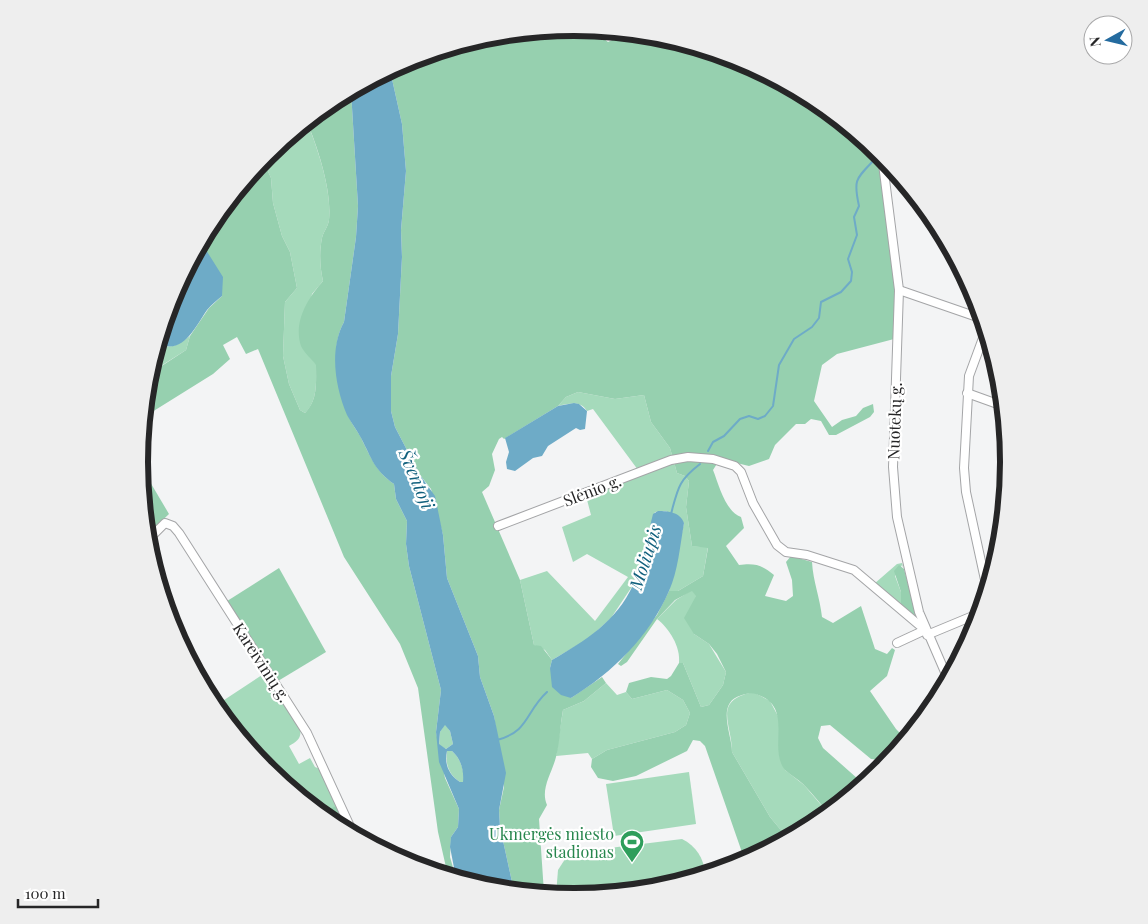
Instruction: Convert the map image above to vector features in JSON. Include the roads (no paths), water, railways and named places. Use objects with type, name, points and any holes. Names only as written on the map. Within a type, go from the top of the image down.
[{"type":"street","name":"Nuotekų g.","points":[[884,170],[899,290],[892,467],[897,517],[926,632],[945,672]]},
{"type":"street","points":[[899,290],[973,316]]},
{"type":"street","points":[[982,342],[970,376],[967,393],[964,468],[966,492],[984,575]]},
{"type":"street","points":[[967,393],[996,403]]},
{"type":"street","name":"Slėnio g.","points":[[498,526],[671,460],[688,457],[714,459],[735,466],[741,472],[753,503],[777,545],[786,552],[807,555],[854,570],[926,632]]},
{"type":"street","name":"Kareivinių g.","points":[[154,534],[165,523],[173,526],[179,533],[307,733],[349,823]]},
{"type":"street","points":[[897,643],[970,616]]},
{"type":"water","name":"Šventoji","points":[[392,78],[402,124],[406,171],[401,230],[402,257],[398,334],[391,376],[391,411],[395,427],[420,475],[435,496],[443,535],[447,578],[478,656],[480,677],[494,716],[506,773],[499,810],[500,827],[512,883],[491,880],[454,870],[450,847],[451,837],[458,827],[459,809],[439,762],[436,732],[441,690],[409,566],[406,544],[407,521],[396,499],[394,484],[382,474],[371,458],[347,415],[339,392],[335,368],[336,344],[344,322],[356,237],[358,206],[351,99]],"holes":[[[445,725],[450,731],[453,744],[446,749],[439,744],[440,732]],[[447,751],[452,751],[460,761],[463,782],[456,779],[448,769]]]},
{"type":"water","points":[[205,249],[223,277],[222,296],[207,310],[187,338],[174,346],[165,345],[171,325],[181,299]]},
{"type":"water","points":[[579,404],[587,411],[585,429],[580,430],[576,428],[548,446],[542,456],[533,458],[515,471],[507,469],[506,462],[509,452],[505,438],[558,406]]},
{"type":"water","points":[[658,511],[677,514],[684,523],[675,575],[661,608],[640,638],[615,665],[571,698],[561,695],[552,687],[550,668],[552,660],[599,629],[609,620],[626,598],[633,585],[642,559],[653,514]]},
{"type":"waterway","name":"Moliupis","points":[[708,451],[713,442],[724,436],[740,419],[749,416],[758,419],[765,416],[773,406],[779,365],[794,339],[812,327],[819,318],[821,302],[841,292],[851,281],[852,272],[848,259],[857,235],[854,217],[859,206],[856,185],[860,176],[874,160]]},
{"type":"waterway","name":"Moliupis","points":[[671,514],[675,498],[683,480],[700,464]]},
{"type":"waterway","name":"Moliupis","points":[[497,740],[516,732],[547,692]]},
{"type":"place","name":"Ukmergės miesto stadionas","points":[[632,863]]}]
